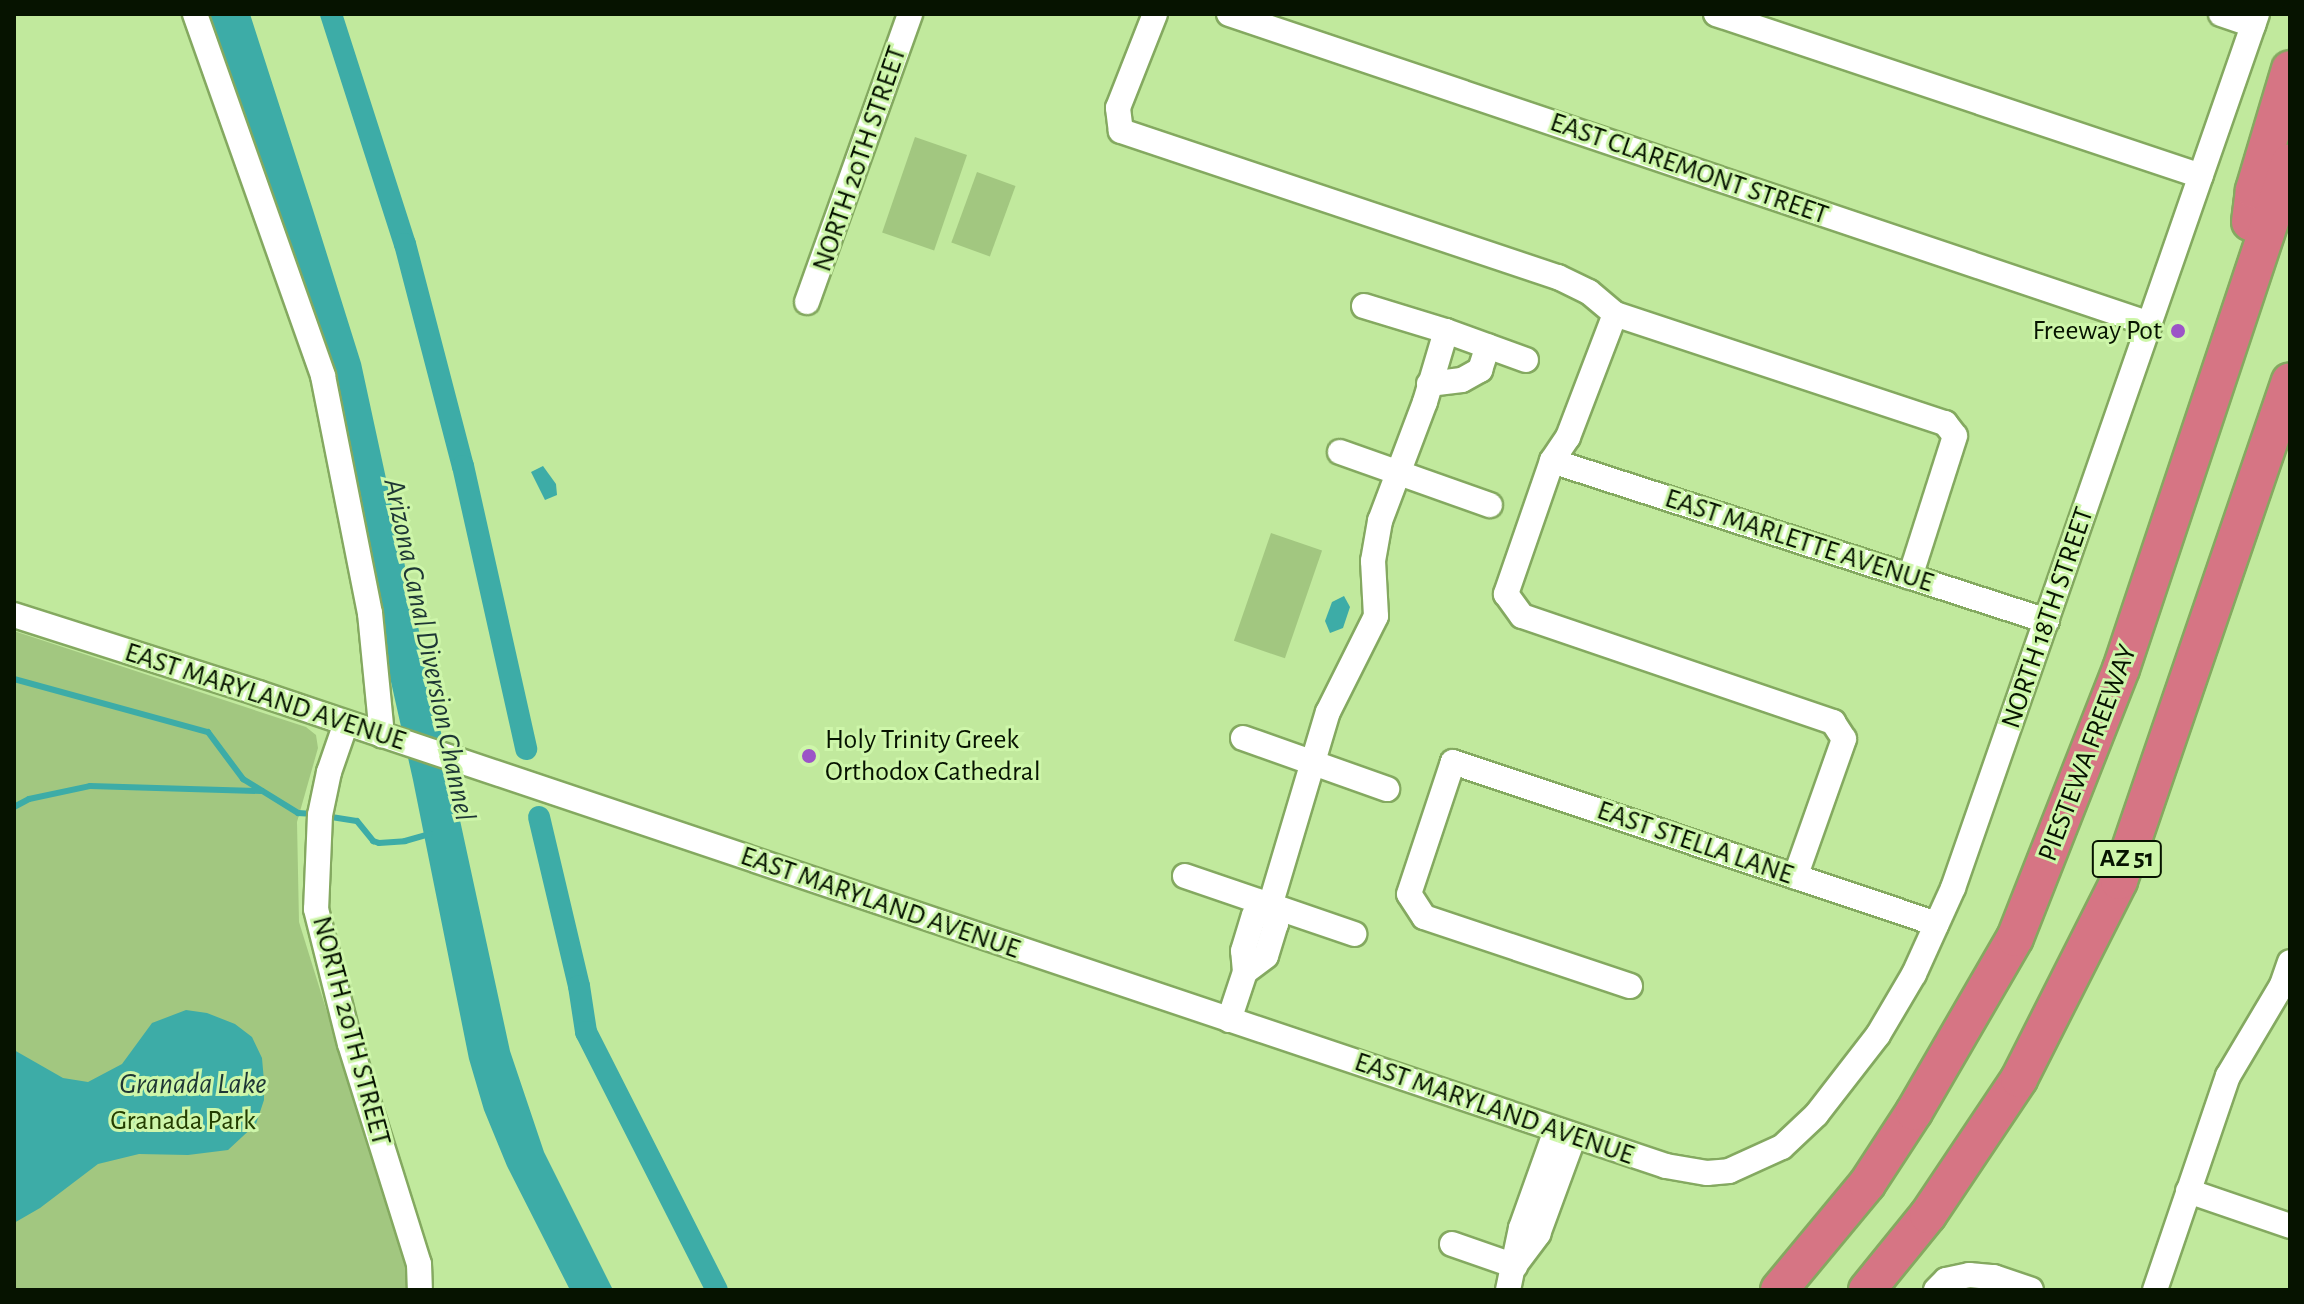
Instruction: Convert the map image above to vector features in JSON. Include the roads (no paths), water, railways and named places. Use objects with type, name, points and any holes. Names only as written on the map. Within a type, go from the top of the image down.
[{"type":"highway","points":[[2241,300],[2254,190],[2290,69]]},
{"type":"highway","name":"PIESTEWA FREEWAY","points":[[1779,1290],[1875,1172],[2015,938],[2121,669],[2241,300],[2290,162]]},
{"type":"highway","name":"AZ 51","points":[[1867,1290],[1928,1215],[2019,1079],[2119,881],[2290,381]]},
{"type":"street","points":[[195,14],[323,376],[392,739]]},
{"type":"street","name":"NORTH 20TH STREET","points":[[807,302],[910,14]]},
{"type":"street","points":[[1155,14],[1118,108],[1121,131],[1558,277],[1589,292],[1615,314],[1945,423],[1955,436],[1910,577]]},
{"type":"street","name":"EAST CLAREMONT STREET","points":[[1229,14],[2150,324]]},
{"type":"street","points":[[1716,14],[2201,176]]},
{"type":"street","points":[[2221,14],[2255,19]]},
{"type":"street","name":"NORTH 18TH STREET","points":[[1747,1165],[1782,1147],[1827,1103],[1898,1003],[1953,888],[2255,19]]},
{"type":"street","points":[[1364,306],[1526,360]]},
{"type":"street","points":[[1615,314],[1568,437],[1552,461],[1506,594],[1522,616],[1833,722],[1844,739],[1795,877]]},
{"type":"street","points":[[1229,1020],[1245,972],[1243,951],[1254,916],[1270,906],[1328,712],[1376,616],[1373,561],[1380,521],[1446,331]]},
{"type":"street","points":[[1429,384],[1462,380],[1480,370],[1488,346]]},
{"type":"street","points":[[1340,452],[1490,505]]},
{"type":"street","name":"EAST MARLETTE AVENUE","points":[[1552,461],[2047,621]]},
{"type":"street","name":"EAST MARYLAND AVENUE","points":[[14,615],[346,723],[1565,1133],[1687,1170],[1707,1173],[1747,1165]]},
{"type":"street","name":"NORTH 20TH STREET","points":[[346,723],[329,772],[320,815],[316,909],[350,1044],[419,1264],[420,1290]]},
{"type":"street","points":[[1243,738],[1387,789]]},
{"type":"street","name":"EAST STELLA LANE","points":[[1630,986],[1424,917],[1409,894],[1453,762],[1937,924]]},
{"type":"street","points":[[1185,876],[1354,934]]},
{"type":"street","points":[[2155,1290],[2228,1076],[2282,985],[2290,962]]},
{"type":"street","points":[[1508,1290],[1565,1133]]},
{"type":"street","points":[[2188,1191],[2290,1226]]},
{"type":"street","points":[[1452,1244],[1515,1266]]},
{"type":"street","points":[[1941,1285],[1969,1275],[1994,1277],[2031,1290]]},
{"type":"water","points":[[210,14],[250,14],[313,210],[361,363],[510,1051],[544,1152],[613,1290],[570,1290],[507,1166],[484,1110],[469,1059],[413,780],[316,347]]},
{"type":"water","points":[[543,466],[556,484],[557,495],[545,500],[531,472]]},
{"type":"water","points":[[1344,596],[1350,607],[1343,628],[1330,633],[1325,621],[1332,602]]},
{"type":"water","name":"Granada Lake","points":[[186,1010],[207,1013],[235,1024],[252,1037],[262,1058],[264,1081],[264,1100],[256,1124],[228,1150],[188,1155],[139,1154],[98,1164],[40,1208],[14,1223],[14,1050],[63,1078],[88,1082],[122,1064],[152,1023]]},
{"type":"waterway","points":[[331,14],[405,244],[463,466],[526,749]]},
{"type":"waterway","points":[[14,679],[208,732],[243,779],[298,813],[314,814]]},
{"type":"waterway","points":[[14,807],[29,799],[90,786],[262,791]]},
{"type":"waterway","points":[[325,816],[357,821],[373,841],[379,843],[405,841],[430,834]]},
{"type":"waterway","points":[[539,817],[579,986],[586,1032],[717,1290]]},
{"type":"place","name":"Freeway Pot","points":[[2178,331]]},
{"type":"place","name":"Holy Trinity Greek Orthodox Cathedral","points":[[809,756]]},
{"type":"water label","name":"Arizona Canal Diversion Channel","points":[[429,650]]},
{"type":"park label","name":"Granada Park","points":[[183,1121]]}]
